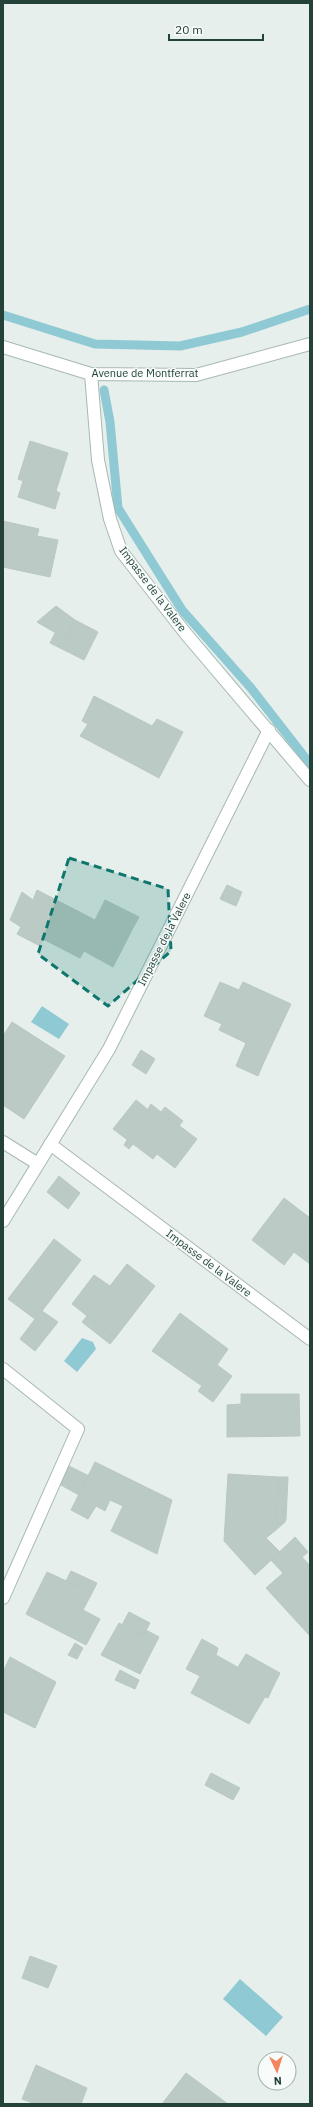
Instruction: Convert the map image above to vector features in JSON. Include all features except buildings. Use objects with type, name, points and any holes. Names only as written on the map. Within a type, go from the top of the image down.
[{"type":"street","name":"Avenue de Montferrat","points":[[3,347],[91,374],[196,375],[310,344]]},
{"type":"street","name":"Impasse de la Valere","points":[[91,374],[98,460],[110,519],[120,551],[186,634],[310,780]]},
{"type":"street","name":"Impasse de la Valere","points":[[3,1221],[109,1049],[269,730]]},
{"type":"street","points":[[3,1142],[38,1164]]},
{"type":"street","name":"Impasse de la Valere","points":[[50,1144],[310,1339]]},
{"type":"street","points":[[3,1369],[78,1429],[3,1598]]},
{"type":"highlighted area","points":[[69,858],[168,889],[171,951],[108,1006],[38,954]]},
{"type":"water","points":[[42,1006],[69,1024],[59,1039],[31,1022]]},
{"type":"water","points":[[82,1338],[93,1342],[96,1349],[77,1372],[64,1361]]},
{"type":"water","points":[[240,1979],[283,2017],[266,2036],[223,1999]]},
{"type":"waterway","points":[[3,315],[95,344],[180,346],[242,332],[310,309]]},
{"type":"waterway","points":[[104,390],[110,422],[118,508],[182,610],[251,688],[310,764]]}]
